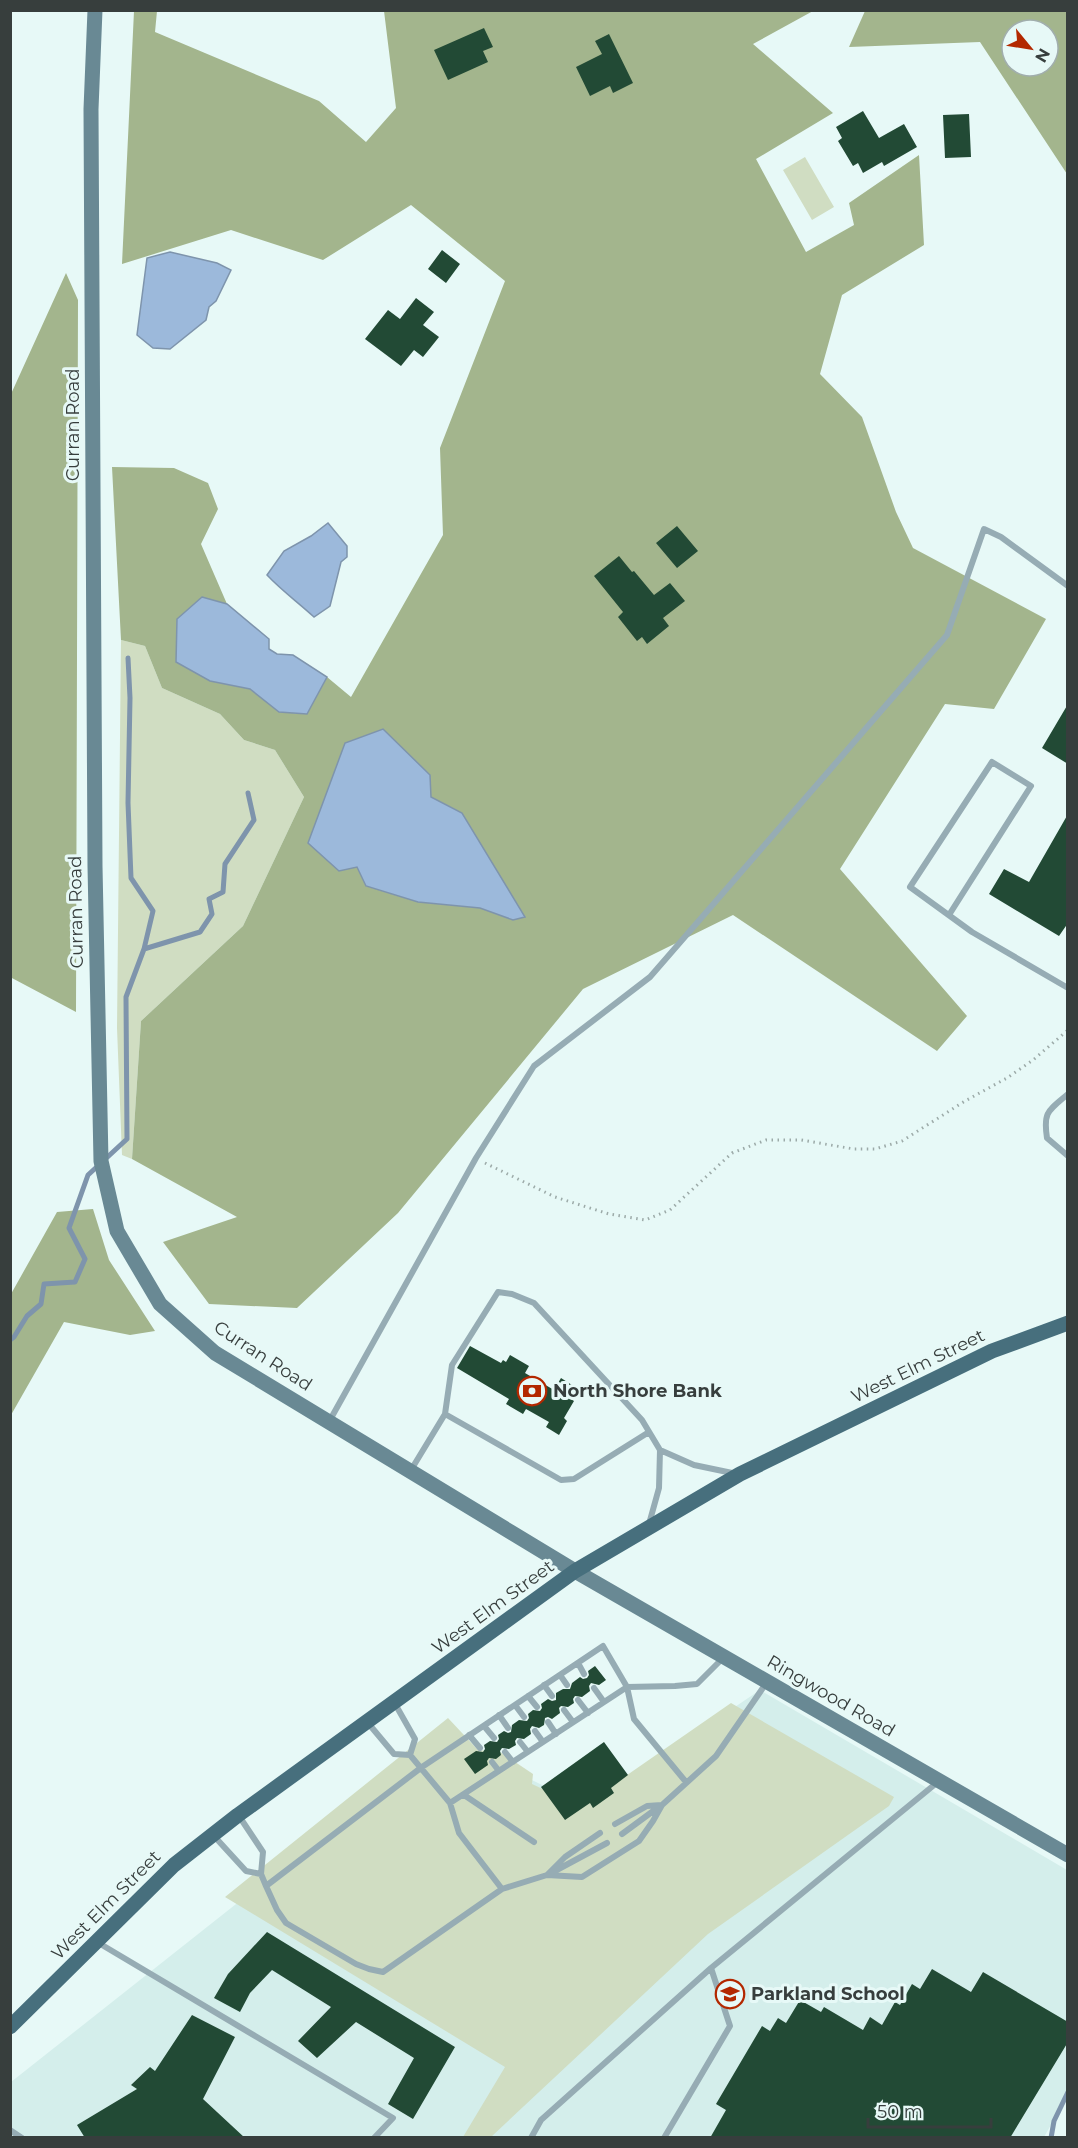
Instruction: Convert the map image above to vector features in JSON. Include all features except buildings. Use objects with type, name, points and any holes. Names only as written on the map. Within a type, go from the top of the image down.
[{"type":"main road","name":"West Elm Street","points":[[10,2027],[174,1865],[238,1815],[575,1571],[740,1474],[992,1350],[1068,1323]]},
{"type":"street","name":"Curran Road","points":[[95,10],[91,109],[94,830],[101,1161],[117,1231],[160,1304],[215,1353],[575,1571]]},
{"type":"street","name":"Ringwood Road","points":[[575,1571],[1068,1855]]},
{"type":"lane","points":[[330,1421],[476,1158],[534,1066],[650,977],[948,635],[984,529],[1001,537],[1068,586]]},
{"type":"lane","points":[[949,915],[1031,786],[992,762],[910,886],[949,915],[972,932],[1068,988]]},
{"type":"lane","points":[[1068,1094],[1051,1108],[1044,1120],[1047,1138],[1068,1156]]},
{"type":"lane","points":[[410,1470],[445,1414],[452,1365],[498,1292],[512,1294],[534,1303],[642,1420],[660,1450],[658,1488],[648,1527]]},
{"type":"lane","points":[[445,1414],[561,1480],[574,1479],[649,1432]]},
{"type":"lane","points":[[660,1450],[694,1465],[740,1474]]},
{"type":"lane","points":[[266,1886],[422,1767],[603,1646],[627,1687],[634,1719],[686,1782]]},
{"type":"lane","points":[[450,1803],[627,1687],[697,1684],[724,1656]]},
{"type":"lane","points":[[578,1663],[584,1674]]},
{"type":"lane","points":[[560,1675],[567,1685]]},
{"type":"lane","points":[[622,1834],[662,1805],[716,1756],[767,1681]]},
{"type":"lane","points":[[544,1685],[552,1696]]},
{"type":"lane","points":[[594,1688],[604,1702]]},
{"type":"lane","points":[[528,1696],[537,1707]]},
{"type":"lane","points":[[578,1700],[588,1713]]},
{"type":"lane","points":[[394,1702],[415,1739],[410,1755]]},
{"type":"lane","points":[[515,1705],[524,1717]]},
{"type":"lane","points":[[564,1710],[573,1722]]},
{"type":"lane","points":[[499,1715],[508,1728]]},
{"type":"lane","points":[[367,1721],[394,1754],[410,1755],[422,1767],[450,1803],[459,1833],[502,1889]]},
{"type":"lane","points":[[548,1722],[556,1734]]},
{"type":"lane","points":[[484,1725],[494,1738]]},
{"type":"lane","points":[[535,1731],[543,1742]]},
{"type":"lane","points":[[469,1735],[480,1748]]},
{"type":"lane","points":[[520,1742],[528,1752]]},
{"type":"lane","points":[[505,1752],[513,1762]]},
{"type":"lane","points":[[492,1762],[500,1771]]},
{"type":"lane","points":[[531,2138],[541,2120],[711,1968],[940,1780]]},
{"type":"lane","points":[[464,1795],[534,1842]]},
{"type":"lane","points":[[615,1824],[647,1806],[662,1805]]},
{"type":"lane","points":[[547,1875],[582,1877],[639,1841],[662,1805]]},
{"type":"lane","points":[[238,1815],[263,1852],[261,1874],[277,1910],[286,1923],[356,1964],[383,1972],[502,1889],[547,1875],[607,1843]]},
{"type":"lane","points":[[547,1875],[565,1857],[600,1833]]},
{"type":"lane","points":[[213,1834],[246,1871],[261,1874]]},
{"type":"lane","points":[[97,1941],[393,2118],[374,2138]]},
{"type":"lane","points":[[664,2138],[730,2026],[711,1968]]},
{"type":"lane","points":[[10,2130],[22,2138]]},
{"type":"path","points":[[476,1158],[555,1197],[609,1214],[645,1220],[670,1210],[732,1153],[766,1140],[801,1140],[854,1149],[875,1149],[902,1141],[965,1101],[1007,1078],[1033,1060],[1068,1030]]},
{"type":"shaded area","name":"Parkland School","points":[[760,1690],[1067,1870],[1067,2097],[1044,2137],[11,2138],[11,2082],[446,1738],[587,1807]]},
{"type":"green space","points":[[134,11],[157,11],[155,32],[319,101],[366,142],[396,108],[384,11],[813,11],[753,44],[833,113],[756,159],[806,252],[854,225],[849,203],[919,155],[924,245],[842,295],[820,374],[862,417],[896,512],[913,548],[1046,619],[994,709],[945,704],[840,869],[967,1016],[937,1051],[733,915],[583,989],[398,1213],[297,1308],[209,1304],[163,1242],[237,1217],[132,1159],[141,1021],[243,926],[304,797],[275,750],[244,740],[220,714],[162,688],[145,646],[121,640],[112,467],[174,468],[208,483],[218,509],[201,544],[227,604],[202,597],[210,681],[250,689],[279,712],[307,714],[327,677],[351,697],[443,535],[440,448],[505,281],[411,205],[323,260],[231,230],[122,264]],"holes":[[[431,797],[462,813],[513,920],[480,908],[418,902],[366,886],[357,867]]]},
{"type":"green space","points":[[865,11],[1067,11],[1067,174],[1004,78],[1060,78],[1060,18],[1000,18],[1000,72],[980,42],[849,47]]},
{"type":"green space","points":[[805,157],[834,207],[812,220],[783,170]]},
{"type":"green space","points":[[66,273],[78,300],[76,1012],[10,977],[11,394]]},
{"type":"green space","points":[[121,640],[145,646],[162,688],[220,714],[244,740],[275,750],[304,797],[243,926],[141,1021],[132,1159],[122,1155],[117,1028]]},
{"type":"green space","points":[[93,1209],[109,1260],[155,1331],[130,1335],[64,1322],[11,1415],[11,1294],[57,1212]]},
{"type":"green space","points":[[731,1703],[894,1797],[889,1806],[708,1934],[491,2137],[463,2137],[505,2067],[225,1897],[448,1718],[478,1750],[500,1752],[533,1774],[532,1784],[581,1807]]},
{"type":"water","points":[[170,252],[217,263],[231,270],[216,301],[209,307],[206,320],[170,349],[153,348],[137,335],[147,258]]},
{"type":"water","points":[[328,523],[347,546],[347,557],[341,562],[330,606],[314,617],[267,575],[284,551],[311,536]]},
{"type":"water","points":[[202,597],[227,604],[269,639],[269,649],[277,654],[293,655],[327,677],[307,714],[279,712],[250,689],[210,681],[176,662],[177,619]]},
{"type":"water","points":[[383,729],[430,775],[431,797],[462,813],[525,917],[513,920],[480,908],[418,902],[366,886],[357,867],[339,871],[308,843],[345,743]]},
{"type":"waterway","points":[[128,658],[130,698],[128,803],[131,878],[153,911],[144,949]]},
{"type":"waterway","points":[[10,1340],[27,1316],[41,1304],[44,1284],[75,1282],[85,1259],[69,1228],[88,1175],[127,1139],[126,997],[144,949],[200,932],[212,914],[209,899],[223,892],[225,864],[254,820],[248,793]]},
{"type":"waterway","points":[[1051,2138],[1054,2121],[1068,2092]]},
{"type":"place","name":"North Shore Bank","points":[[532,1391]]},
{"type":"place","name":"Parkland School","points":[[730,1994]]}]
